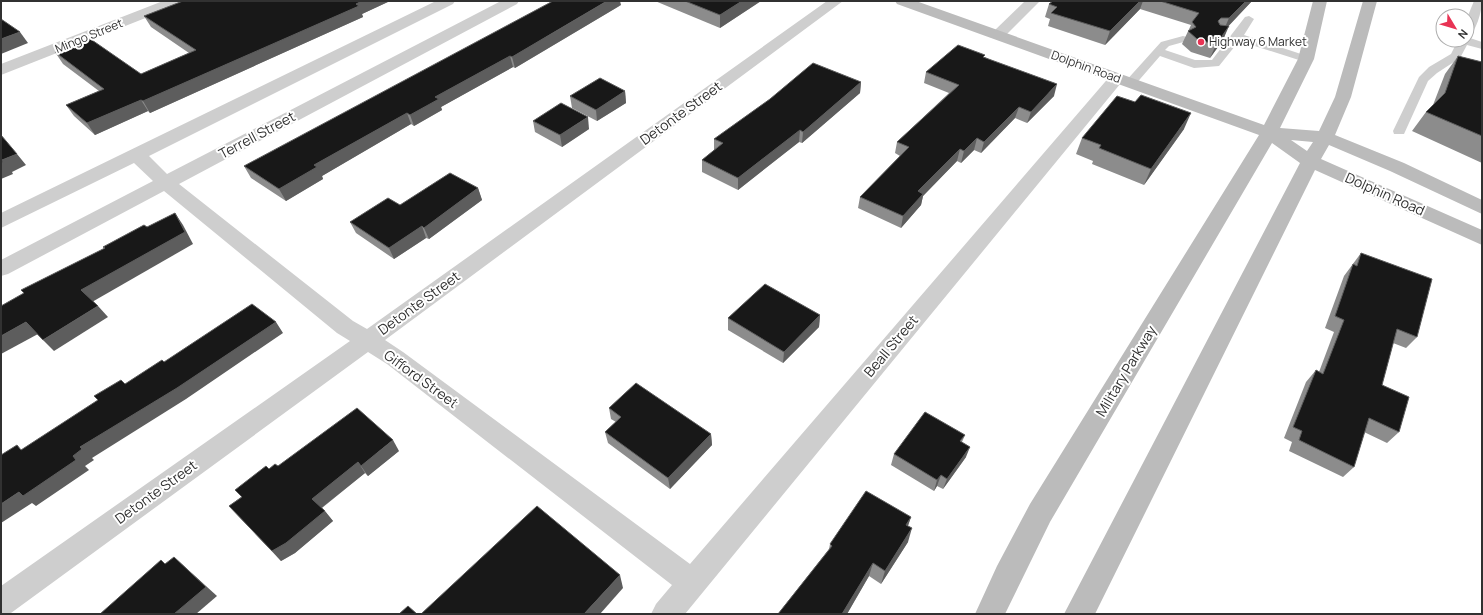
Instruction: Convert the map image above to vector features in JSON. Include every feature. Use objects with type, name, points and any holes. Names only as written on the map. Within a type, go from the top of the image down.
[{"type":"main road","name":"Dolphin Road","points":[[902,1],[1269,133],[1325,138],[1397,167],[1482,208]]},
{"type":"main road","name":"Military Parkway","points":[[990,614],[1007,576],[1040,513],[1269,133],[1306,59],[1320,1]]},
{"type":"main road","points":[[1079,614],[1310,161],[1325,138],[1343,96],[1370,1]]},
{"type":"main road","name":"Dolphin Road","points":[[1269,133],[1310,161],[1482,238]]},
{"type":"street","name":"Mingo Street","points":[[1,70],[176,1]]},
{"type":"street","points":[[1,222],[448,1]]},
{"type":"street","name":"Terrell Street","points":[[1,269],[512,1]]},
{"type":"street","name":"Detonte Street","points":[[1,603],[367,341],[836,1]]},
{"type":"street","points":[[998,35],[1033,1]]},
{"type":"street","name":"Beall Street","points":[[666,614],[1123,81]]},
{"type":"street","name":"Gifford Street","points":[[137,155],[166,183],[346,327],[394,358],[692,583]]},
{"type":"lane","points":[[1475,12],[1479,1]]},
{"type":"lane","points":[[1163,53],[1194,64],[1215,64],[1231,39],[1249,19]]},
{"type":"lane","points":[[1218,46],[1231,39],[1306,59]]},
{"type":"lane","points":[[1123,81],[1163,53],[1166,44],[1185,44]]},
{"type":"lane","points":[[1399,131],[1423,80],[1433,70],[1456,56],[1460,48]]},
{"type":"building","points":[[183,1],[362,1],[356,4],[359,6],[143,101],[141,100],[87,123],[66,105],[104,89],[55,52],[89,38],[141,74],[196,50],[144,16]]},
{"type":"building","points":[[553,1],[607,1],[512,57],[510,56],[435,97],[439,99],[410,115],[407,113],[314,165],[317,167],[279,189],[244,166]]},
{"type":"building","points":[[685,1],[742,1],[720,15]]},
{"type":"building","points":[[1053,1],[1140,1],[1110,31],[1051,13],[1057,7],[1049,4]]},
{"type":"building","points":[[1160,1],[1246,1],[1229,18],[1221,18],[1218,21],[1220,25],[1229,26],[1216,45],[1197,39],[1188,31],[1196,27],[1192,22],[1199,13]]},
{"type":"building","points":[[1,19],[20,32],[1,39]]},
{"type":"building","points":[[958,45],[985,55],[983,57],[1057,84],[1031,112],[1019,107],[984,142],[977,138],[964,151],[960,149],[918,191],[923,194],[903,216],[860,197],[909,147],[897,142],[959,85],[926,72]]},
{"type":"building","points":[[1458,56],[1482,62],[1482,136],[1426,112],[1445,93]]},
{"type":"building","points":[[813,63],[861,82],[803,132],[800,130],[738,178],[702,160],[723,143],[714,139],[770,99]]},
{"type":"building","points":[[600,78],[625,91],[596,110],[570,96]]},
{"type":"building","points":[[1141,95],[1191,113],[1151,169],[1099,148],[1101,145],[1082,138],[1117,96],[1135,102]]},
{"type":"building","points":[[561,103],[588,117],[560,135],[533,121]]},
{"type":"building","points":[[1,135],[17,154],[2,160],[3,162],[1,163]]},
{"type":"building","points":[[450,173],[478,188],[424,228],[422,226],[389,248],[350,222],[388,198],[400,205]]},
{"type":"building","points":[[175,213],[185,232],[81,290],[98,306],[43,340],[26,322],[1,336],[1,306],[24,293],[21,290],[105,248],[103,247],[144,225],[147,227]]},
{"type":"building","points":[[1361,253],[1432,279],[1417,337],[1397,329],[1382,385],[1409,397],[1399,432],[1369,418],[1354,467],[1299,440],[1302,431],[1293,427],[1316,370],[1323,374],[1344,320],[1335,316],[1353,264],[1357,266]]},
{"type":"building","points":[[765,284],[820,315],[784,352],[728,318]]},
{"type":"building","points":[[252,304],[276,322],[177,388],[80,447],[82,449],[73,456],[76,460],[23,496],[19,492],[1,504],[1,455],[17,445],[21,450],[98,400],[94,396],[121,380],[125,384],[162,360],[164,362]]},
{"type":"building","points":[[636,383],[711,434],[668,478],[605,432],[621,417],[609,408]]},
{"type":"building","points":[[357,408],[393,440],[361,466],[358,462],[312,499],[325,511],[286,543],[272,551],[229,506],[242,497],[235,490],[266,466],[269,469],[275,464],[278,466]]},
{"type":"building","points":[[925,412],[965,435],[960,441],[970,447],[947,479],[941,475],[937,480],[894,454]]},
{"type":"building","points":[[866,491],[911,517],[906,525],[912,528],[885,571],[873,563],[842,614],[778,614],[832,546],[830,544]]},
{"type":"building","points":[[537,506],[620,575],[584,614],[421,614]]},
{"type":"building","points":[[174,557],[206,587],[174,614],[100,614],[161,560],[165,564]]},
{"type":"building","points":[[408,606],[417,614],[399,614]]},
{"type":"place","name":"Highway 6 Market","points":[[1201,42]]}]
